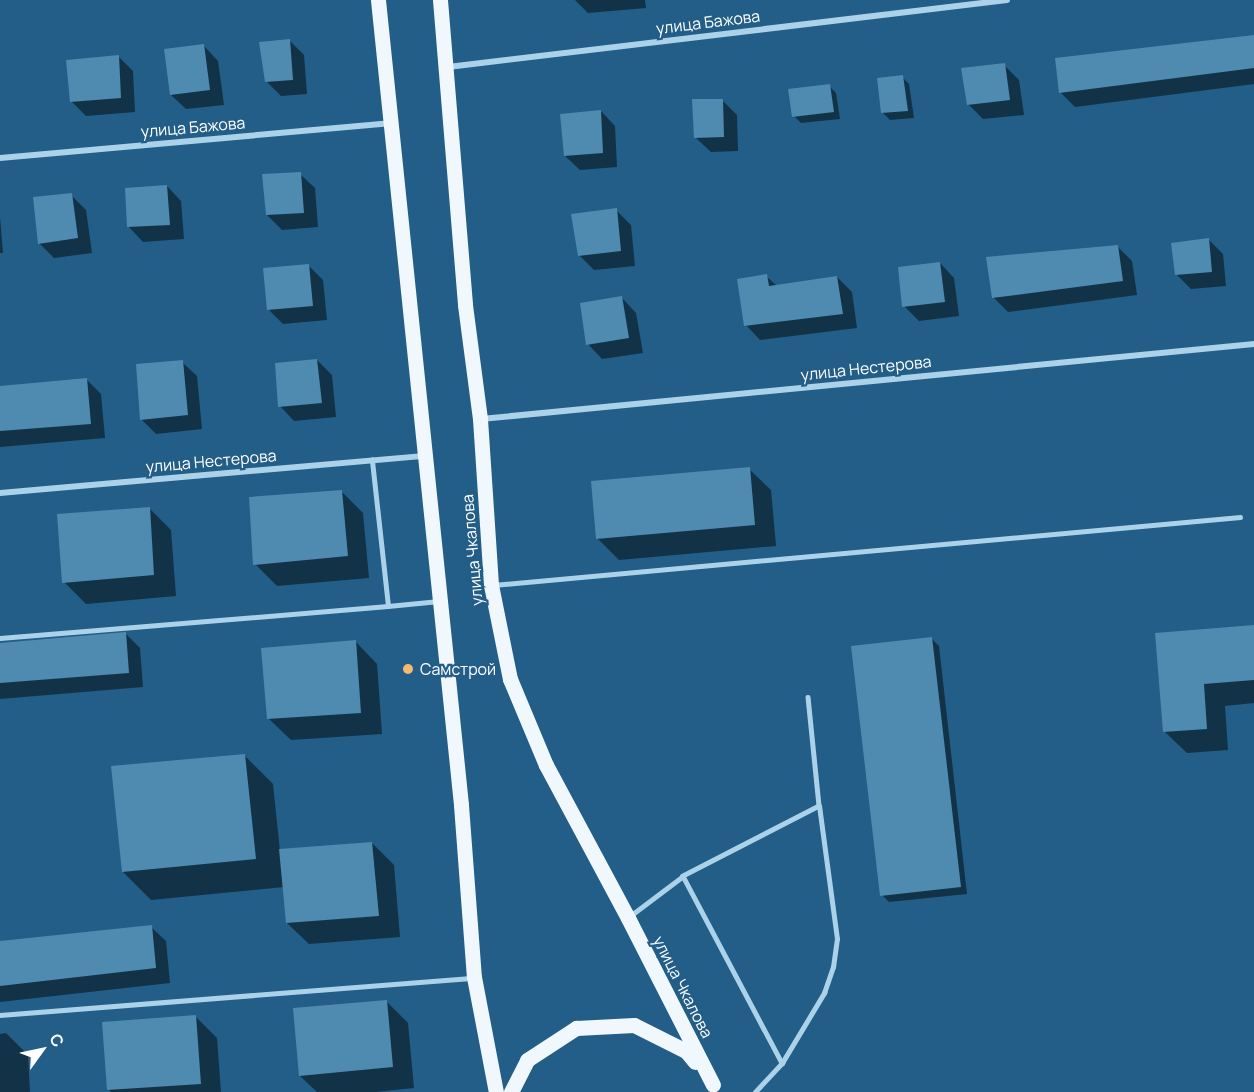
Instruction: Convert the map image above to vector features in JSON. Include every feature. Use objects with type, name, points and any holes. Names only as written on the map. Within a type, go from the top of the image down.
[{"type":"main road","points":[[378,0],[461,805],[474,977],[496,1092]]},
{"type":"main road","name":"улица Чкалова","points":[[440,0],[448,67],[465,305],[480,419],[491,585],[510,679],[546,765],[628,918],[714,1088]]},
{"type":"main road","points":[[511,1092],[527,1060],[576,1028],[634,1025],[686,1051],[714,1088]]},
{"type":"street","name":"улица Бажова","points":[[448,67],[1007,0]]},
{"type":"street","name":"улица Бажова","points":[[0,158],[389,123]]},
{"type":"street","name":"улица Нестерова","points":[[480,419],[1254,344]]},
{"type":"street","name":"улица Нестерова","points":[[0,493],[424,456]]},
{"type":"lane","points":[[372,460],[388,606]]},
{"type":"lane","points":[[491,585],[1240,517]]},
{"type":"lane","points":[[0,638],[440,601]]},
{"type":"lane","points":[[755,1092],[782,1063],[824,993],[833,967],[837,939],[819,806],[808,697]]},
{"type":"lane","points":[[628,918],[683,876],[819,806]]},
{"type":"lane","points":[[683,876],[782,1063]]},
{"type":"lane","points":[[0,1015],[474,977]]},
{"type":"building","points":[[1254,35],[1254,68],[1059,93],[1055,58]]},
{"type":"building","points":[[290,39],[293,80],[265,82],[259,42]]},
{"type":"building","points":[[204,44],[210,90],[170,95],[164,49]]},
{"type":"building","points":[[119,55],[121,98],[70,102],[66,60]]},
{"type":"building","points":[[1005,63],[1010,100],[967,105],[961,68]]},
{"type":"building","points":[[903,75],[908,111],[881,113],[877,78]]},
{"type":"building","points":[[830,84],[834,112],[792,117],[788,89]]},
{"type":"building","points":[[692,99],[723,99],[724,137],[694,138]]},
{"type":"building","points":[[601,110],[603,153],[564,156],[560,114]]},
{"type":"building","points":[[301,172],[304,213],[266,215],[262,174]]},
{"type":"building","points":[[167,185],[170,225],[127,227],[125,188]]},
{"type":"building","points":[[72,193],[78,238],[38,244],[33,197]]},
{"type":"building","points":[[617,208],[621,251],[578,256],[571,214]]},
{"type":"building","points":[[1209,238],[1212,272],[1175,275],[1171,243]]},
{"type":"building","points":[[1118,245],[1123,281],[992,298],[986,257]]},
{"type":"building","points":[[940,262],[945,302],[902,307],[898,267]]},
{"type":"building","points":[[309,264],[313,306],[267,310],[263,268]]},
{"type":"building","points":[[767,274],[769,286],[837,276],[843,314],[744,326],[737,279]]},
{"type":"building","points":[[622,296],[629,338],[586,345],[580,303]]},
{"type":"building","points":[[317,359],[322,403],[278,407],[275,363]]},
{"type":"building","points":[[183,360],[188,415],[140,420],[136,364]]},
{"type":"building","points":[[87,378],[91,424],[0,431],[0,386]]},
{"type":"building","points":[[750,467],[755,525],[596,539],[591,481]]},
{"type":"building","points":[[342,490],[348,556],[253,565],[249,497]]},
{"type":"building","points":[[150,507],[154,575],[62,583],[57,514]]},
{"type":"building","points":[[1254,625],[1254,680],[1204,684],[1207,729],[1163,732],[1155,633]]},
{"type":"building","points":[[126,632],[129,673],[0,683],[0,643]]},
{"type":"building","points":[[932,637],[961,887],[880,896],[851,646]]},
{"type":"building","points":[[356,640],[361,713],[267,719],[261,648]]},
{"type":"building","points":[[245,754],[256,859],[122,872],[111,766]]},
{"type":"building","points":[[372,842],[379,916],[286,923],[279,849]]},
{"type":"building","points":[[152,925],[156,968],[0,986],[0,941]]},
{"type":"building","points":[[387,1000],[393,1067],[299,1076],[293,1008]]},
{"type":"building","points":[[196,1015],[201,1084],[107,1090],[102,1022]]},
{"type":"place","name":"Самстрой","points":[[408,669]]}]
